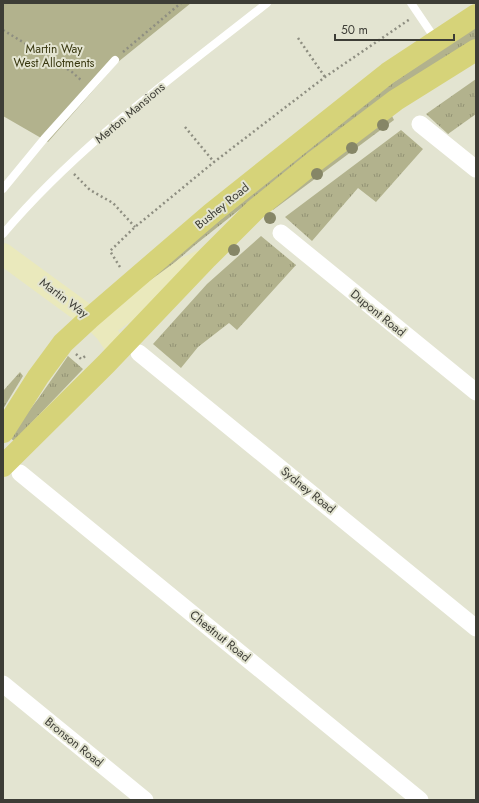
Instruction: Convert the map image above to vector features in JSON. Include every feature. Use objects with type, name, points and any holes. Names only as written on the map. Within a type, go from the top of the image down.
[{"type":"main road","name":"Bushey Road","points":[[3,432],[38,377],[60,347],[93,320],[212,213],[388,73],[476,15]]},
{"type":"main road","name":"Bushey Road","points":[[11,469],[106,364],[129,351],[207,258],[255,210],[314,162],[396,100],[476,50]]},
{"type":"main road","name":"Martin Way","points":[[3,254],[93,320],[129,351]]},
{"type":"main road","name":"Bushey Road","points":[[93,320],[114,320],[186,268],[207,258]]},
{"type":"street","points":[[420,124],[476,169]]},
{"type":"street","name":"Dupont Road","points":[[281,233],[476,392]]},
{"type":"street","name":"Sydney Road","points":[[129,351],[476,628]]},
{"type":"street","name":"Chestnut Road","points":[[11,469],[420,800]]},
{"type":"street","name":"Bronson Road","points":[[3,684],[145,800]]},
{"type":"lane","name":"Merton Mansions","points":[[3,234],[67,166],[135,109],[267,3]]},
{"type":"lane","points":[[412,3],[436,40]]},
{"type":"lane","points":[[3,189],[115,60]]},
{"type":"path","points":[[115,60],[181,3]]},
{"type":"path","points":[[120,267],[110,251],[135,227],[214,162],[325,77],[418,14]]},
{"type":"path","points":[[3,30],[72,72],[90,88]]},
{"type":"path","points":[[298,38],[325,77]]},
{"type":"path","points":[[185,127],[214,162]]},
{"type":"path","points":[[67,166],[90,190],[113,203],[135,227]]},
{"type":"path","points":[[72,351],[81,358],[91,353]]},
{"type":"green space","name":"Martin Way West Allotments","points":[[3,3],[191,3],[118,62],[48,142],[3,116]]},
{"type":"green space","points":[[476,26],[476,39],[474,42],[308,155],[195,245],[129,302],[127,298],[195,240],[385,88]]},
{"type":"green space","points":[[476,79],[476,114],[448,134],[426,114]]},
{"type":"green space","points":[[392,116],[394,120],[273,210],[271,206]]},
{"type":"green space","points":[[401,130],[423,149],[376,202],[358,188],[312,241],[285,217]]},
{"type":"green space","points":[[261,236],[296,265],[237,330],[229,323],[198,347],[181,368],[153,344],[207,284]]},
{"type":"green space","points":[[68,356],[83,369],[14,441],[9,437]]},
{"type":"green space","points":[[20,372],[23,376],[3,409],[3,391]]}]
